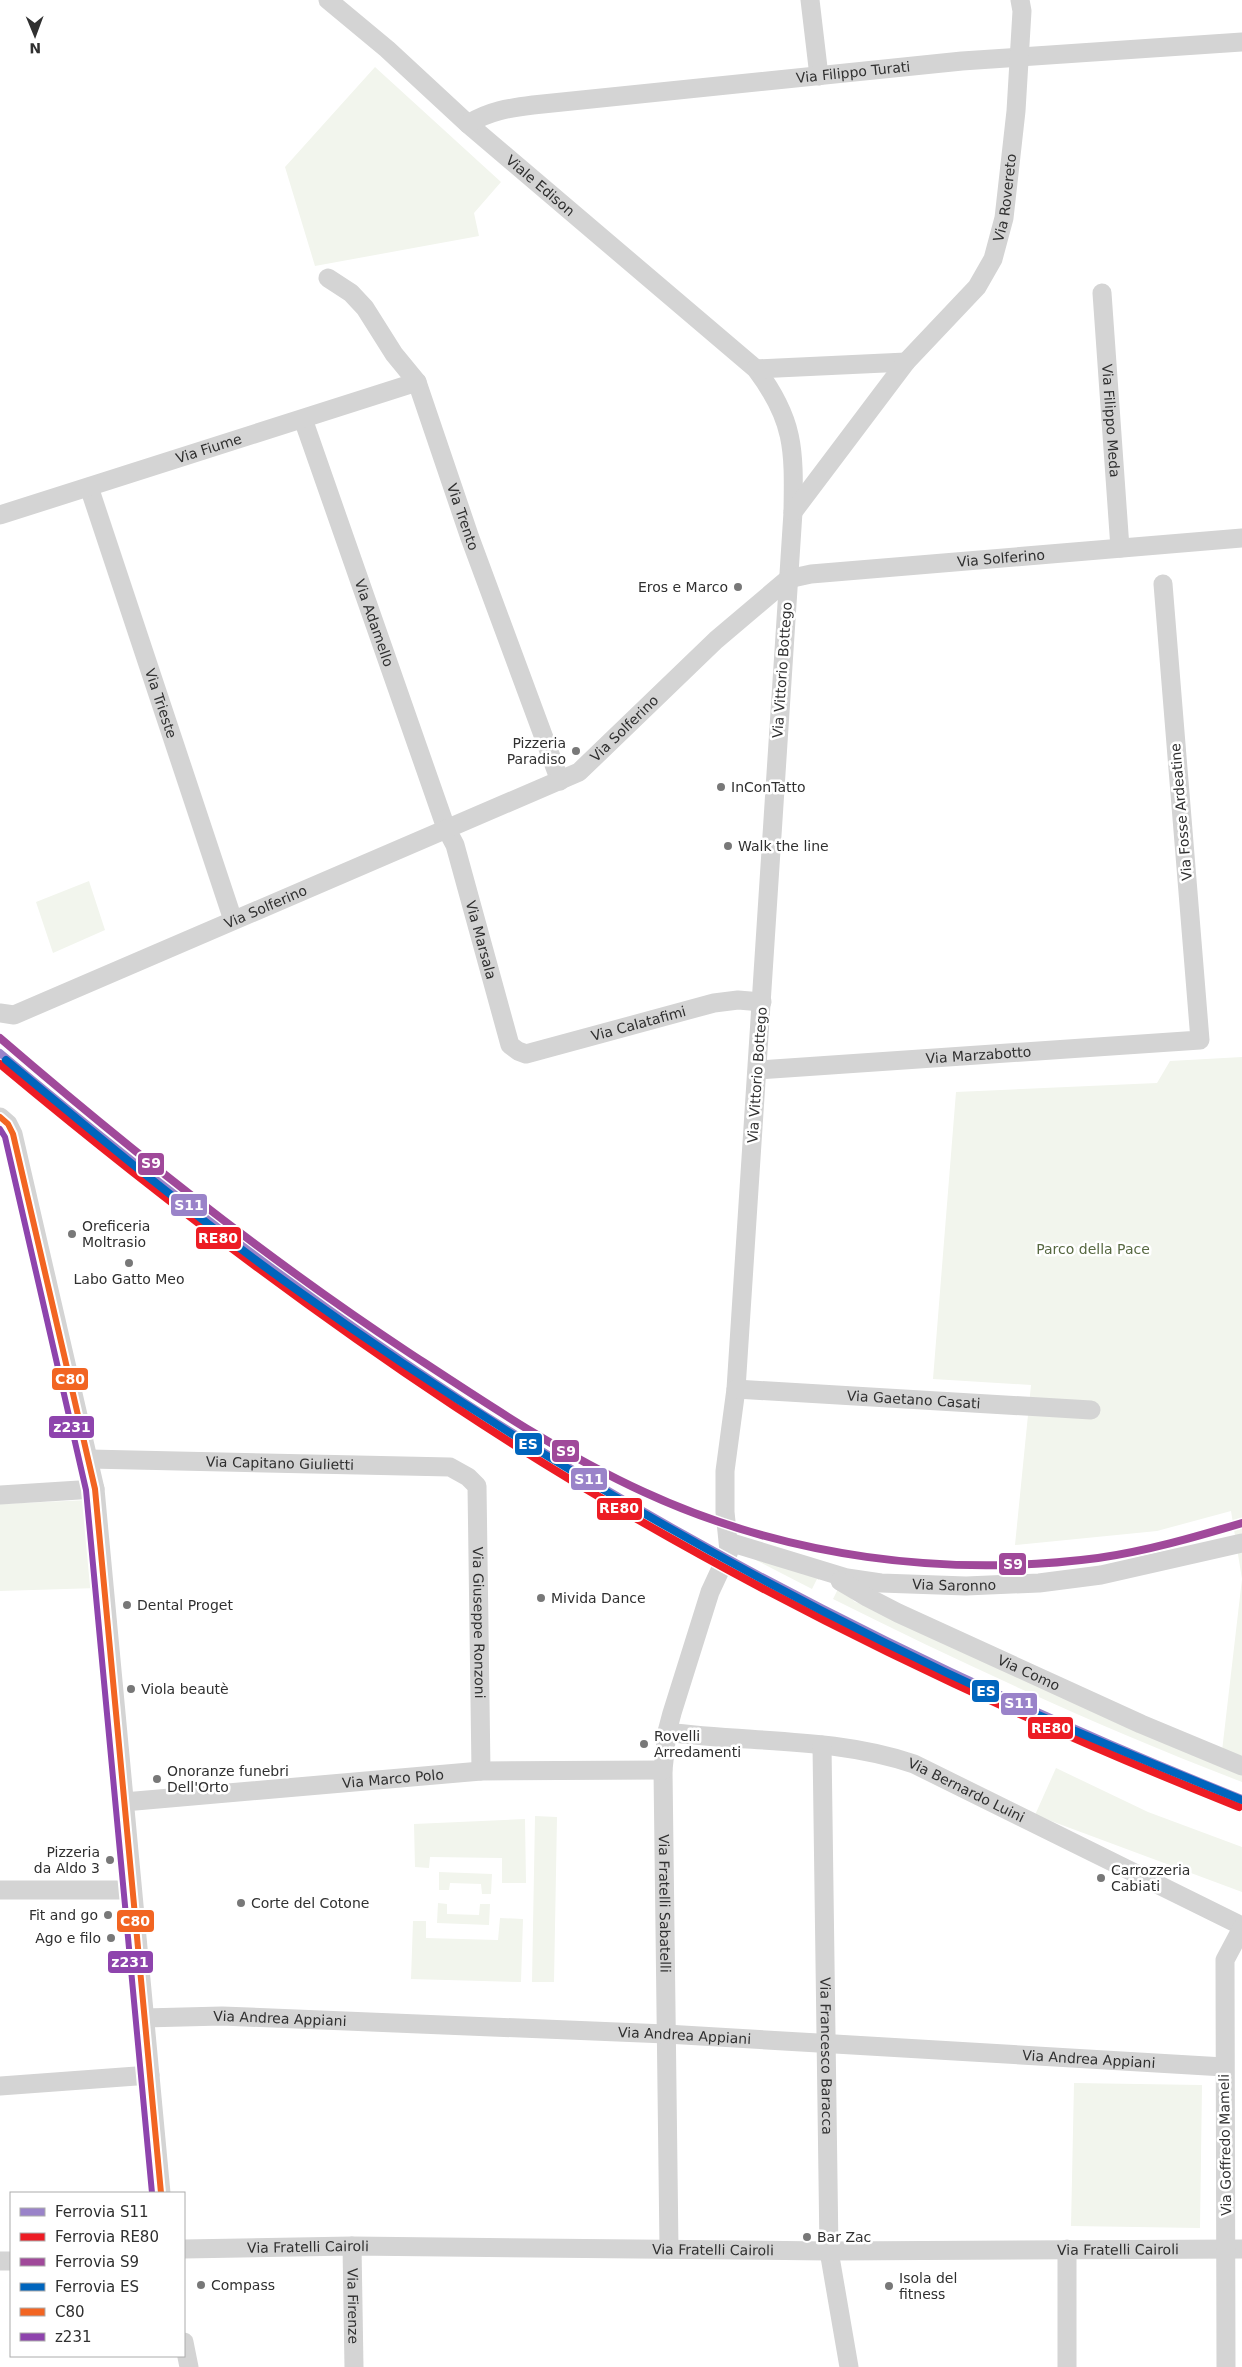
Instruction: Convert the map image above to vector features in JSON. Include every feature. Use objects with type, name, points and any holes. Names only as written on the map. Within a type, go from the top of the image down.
[{"type":"street","name":"Viale Edison","points":[[328,0],[468,124],[756,369]]},
{"type":"street","points":[[810,0],[819,76]]},
{"type":"street","name":"Via Rovereto","points":[[794,512],[906,362],[977,287],[993,259],[1004,218],[1016,111],[1022,11],[1020,0]]},
{"type":"street","name":"Via Filippo Turati","points":[[468,124],[483,115],[506,108],[1018,57],[1242,42]]},
{"type":"street","name":"Via Trento","points":[[328,278],[351,293],[365,308],[394,354],[417,382],[470,538],[560,781]]},
{"type":"street","name":"Via Filippo Meda","points":[[1102,293],[1120,548]]},
{"type":"street","points":[[756,369],[906,362]]},
{"type":"street","points":[[756,369],[773,391],[787,421],[794,461],[794,512],[788,579]]},
{"type":"street","name":"Via Fiume","points":[[0,514],[417,382]]},
{"type":"street","name":"Via Adamello","points":[[303,418],[446,828]]},
{"type":"street","name":"Via Trieste","points":[[89,487],[233,920]]},
{"type":"street","name":"Via Solferino","points":[[7,1014],[579,772],[716,640],[788,579],[810,574],[1242,538]]},
{"type":"street","name":"Via Vittorio Bottego","points":[[722,1568],[729,1551],[725,1512],[725,1471],[736,1389],[758,1070],[788,579]]},
{"type":"street","name":"Via Fosse Ardeatine","points":[[1163,584],[1200,1040]]},
{"type":"street","name":"Via Marsala","points":[[446,828],[455,845],[510,1045],[518,1051]]},
{"type":"street","name":"Via Calatafimi","points":[[518,1051],[526,1054],[714,1003],[738,1000],[762,1002]]},
{"type":"street","name":"Via Marzabotto","points":[[758,1070],[1200,1040]]},
{"type":"street","points":[[0,1117],[8,1124],[13,1134],[89,1459],[94,1489],[161,2192]]},
{"type":"street","name":"Via Gaetano Casati","points":[[736,1389],[1091,1410]]},
{"type":"street","name":"Via Capitano Giulietti","points":[[89,1459],[450,1467],[468,1477]]},
{"type":"street","name":"Via Giuseppe Ronzoni","points":[[468,1477],[477,1486],[481,1771]]},
{"type":"street","points":[[0,1495],[94,1489]]},
{"type":"street","name":"Via Saronno","points":[[729,1542],[787,1558],[847,1578],[880,1583],[966,1586],[1039,1583],[1101,1576],[1242,1543]]},
{"type":"street","name":"Via Fratelli Sabatelli","points":[[669,2248],[663,1770],[667,1732],[710,1592],[722,1568]]},
{"type":"street","name":"Via Como","points":[[819,1570],[898,1613],[1141,1724],[1242,1766]]},
{"type":"street","name":"Via Bernardo Luini","points":[[667,1732],[822,1745],[888,1755],[914,1764],[1242,1927]]},
{"type":"street","name":"Via Francesco Baracca","points":[[822,1745],[828,2251],[848,2367]]},
{"type":"street","name":"Via Marco Polo","points":[[124,1802],[481,1771],[663,1770]]},
{"type":"street","points":[[0,1890],[132,1890]]},
{"type":"street","name":"Via Goffredo Mameli","points":[[1226,2367],[1234,2249],[1224,2067],[1225,1960],[1242,1927]]},
{"type":"street","name":"Via Andrea Appiani","points":[[144,2018],[222,2016],[666,2034],[1224,2067]]},
{"type":"street","points":[[0,2086],[150,2074]]},
{"type":"street","name":"Via Fratelli Cairoli","points":[[185,2249],[352,2246],[828,2251],[1234,2249]]},
{"type":"street","name":"Via Firenze","points":[[352,2246],[354,2367]]},
{"type":"street","points":[[1067,2249],[1067,2367]]},
{"type":"street","points":[[185,2347],[189,2367]]},
{"type":"green space","points":[[375,67],[501,182],[474,213],[479,236],[315,266],[285,167]]},
{"type":"green space","points":[[89,881],[105,930],[53,953],[36,902]]},
{"type":"green space","name":"Parco della Pace","points":[[1242,1057],[1242,1579],[1231,1511],[1157,1531],[1015,1545],[1031,1385],[933,1379],[956,1092],[1157,1083],[1170,1061]]},
{"type":"green space","points":[[89,1500],[98,1588],[0,1591],[0,1504]]},
{"type":"green space","points":[[750,1557],[819,1578],[819,1580],[817,1579],[812,1589]]},
{"type":"green space","points":[[1242,1579],[1242,1759],[1222,1751]]},
{"type":"green space","points":[[838,1589],[842,1590],[855,1602],[869,1606],[1242,1772],[1242,1782],[1086,1718],[934,1648],[833,1599]]},
{"type":"green space","points":[[1056,1768],[1148,1812],[1242,1847],[1242,1892],[1035,1815]]},
{"type":"green space","points":[[535,1816],[557,1817],[554,1982],[532,1982]]},
{"type":"green space","points":[[525,1819],[526,1883],[502,1883],[502,1858],[430,1857],[429,1868],[415,1867],[414,1824]]},
{"type":"green space","points":[[439,1872],[492,1874],[491,1894],[482,1894],[481,1884],[450,1883],[449,1890],[439,1890]]},
{"type":"green space","points":[[438,1903],[447,1904],[447,1914],[479,1915],[480,1904],[490,1904],[489,1925],[437,1923]]},
{"type":"green space","points":[[500,1918],[523,1919],[521,1982],[411,1979],[413,1921],[426,1921],[426,1938],[498,1940]]},
{"type":"green space","points":[[1074,2083],[1202,2085],[1200,2228],[1071,2226]]},
{"type":"rail line","name":"S9","points":[[0,1038],[148,1162],[302,1279],[354,1316],[465,1390],[553,1444],[644,1492],[698,1514],[753,1533],[809,1547],[866,1557],[924,1563],[982,1565],[1040,1564],[1098,1558],[1135,1552],[1242,1523]]},
{"type":"rail line","name":"S11","points":[[0,1053],[168,1190],[283,1277],[401,1360],[554,1459],[744,1568],[842,1619],[1040,1713],[1242,1799]]},
{"type":"rail line","name":"ES","points":[[6,1060],[149,1178],[259,1263],[381,1349],[554,1460],[732,1563],[914,1657],[1036,1714],[1242,1800]]},
{"type":"rail line","name":"RE80","points":[[0,1064],[110,1154],[279,1284],[395,1366],[547,1466],[642,1522],[836,1627],[1036,1721],[1239,1807]]},
{"type":"transit line","name":"C80","points":[[0,1117],[8,1124],[13,1134],[95,1489],[161,2192]]},
{"type":"transit line","name":"z231","points":[[0,1129],[5,1137],[86,1490],[152,2192]]},
{"type":"place","name":"Eros e Marco","points":[[738,587]]},
{"type":"place","name":"Pizzeria Paradiso","points":[[576,751]]},
{"type":"place","name":"InConTatto","points":[[721,787]]},
{"type":"place","name":"Walk the line","points":[[728,846]]},
{"type":"place","name":"Oreficeria Moltrasio","points":[[72,1234]]},
{"type":"place","name":"Labo Gatto Meo","points":[[129,1263]]},
{"type":"place","name":"Mivida Dance","points":[[541,1598]]},
{"type":"place","name":"Dental Proget","points":[[127,1605]]},
{"type":"place","name":"Viola beautè","points":[[131,1689]]},
{"type":"place","name":"Rovelli Arredamenti","points":[[644,1744]]},
{"type":"place","name":"Onoranze funebri Dell'Orto","points":[[157,1779]]},
{"type":"place","name":"Pizzeria da Aldo 3","points":[[110,1860]]},
{"type":"place","name":"Carrozzeria Cabiati","points":[[1101,1878]]},
{"type":"place","name":"Corte del Cotone","points":[[241,1903]]},
{"type":"place","name":"Fit and go","points":[[108,1915]]},
{"type":"place","name":"Ago e filo","points":[[111,1938]]},
{"type":"place","name":"Bar Zac","points":[[807,2237]]},
{"type":"place","name":"Compass","points":[[201,2285]]},
{"type":"place","name":"Isola del fitness","points":[[889,2286]]}]
